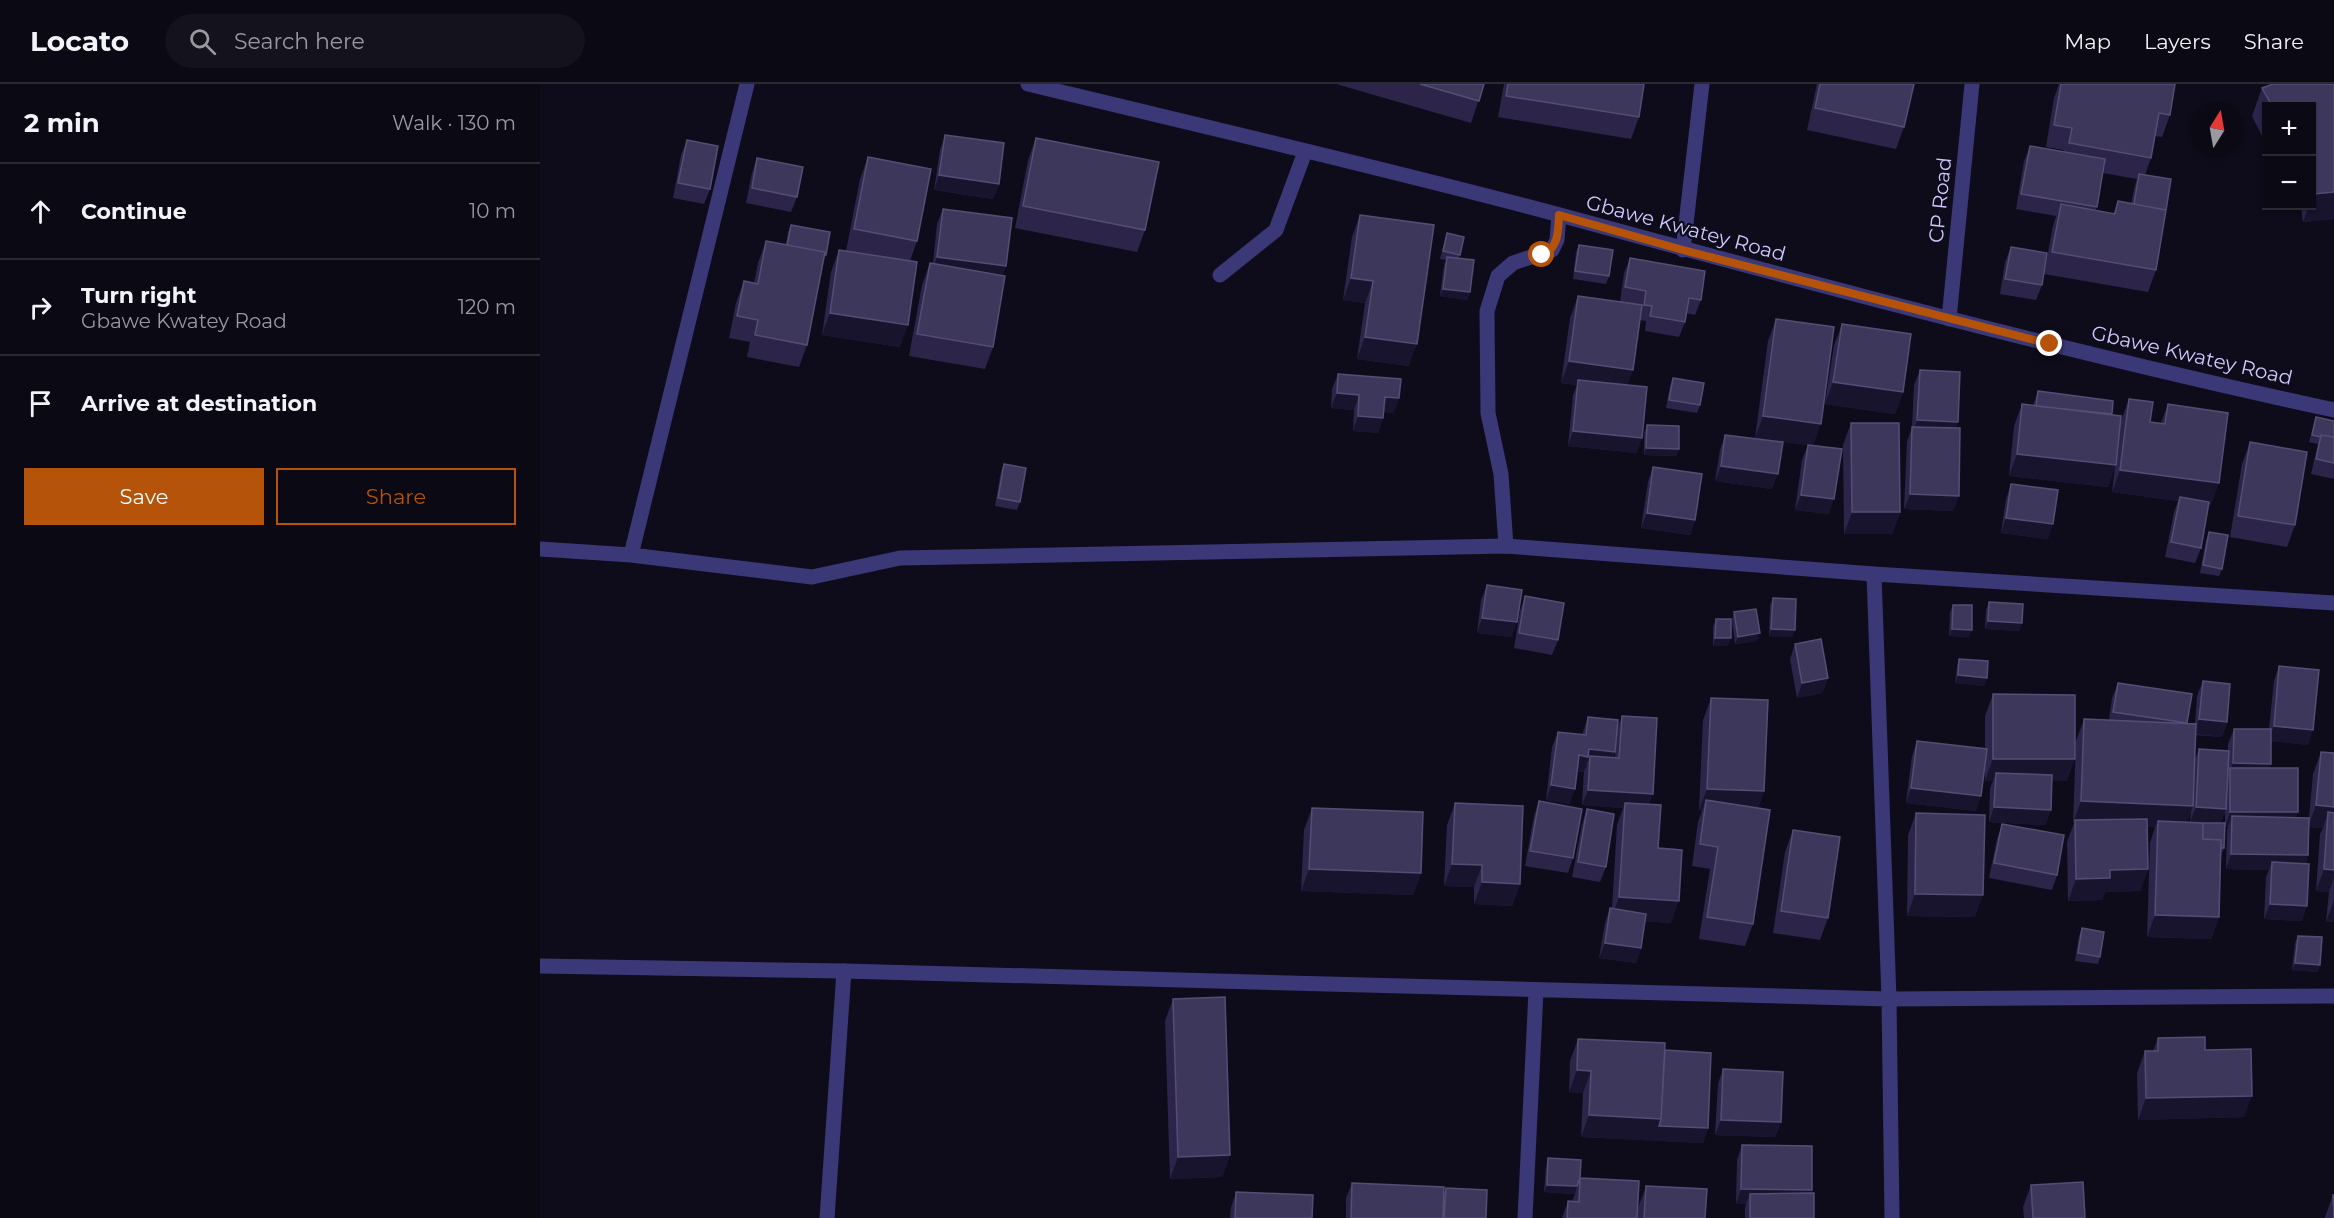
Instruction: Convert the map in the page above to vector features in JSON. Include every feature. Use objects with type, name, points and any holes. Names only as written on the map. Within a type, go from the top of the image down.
[{"type":"street","points":[[631,555],[747,84]]},
{"type":"street","name":"Gbawe Kwatey Road","points":[[1028,84],[1559,215],[1683,250],[1949,319],[2334,410]]},
{"type":"street","points":[[1683,250],[1702,84]]},
{"type":"street","name":"CP Road","points":[[1949,319],[1972,84]]},
{"type":"street","points":[[1220,275],[1276,230],[1305,152]]},
{"type":"street","points":[[1506,546],[1502,474],[1488,414],[1487,311],[1498,276],[1513,263],[1552,250],[1557,240],[1559,215]]},
{"type":"street","points":[[540,549],[631,555],[812,577],[900,558],[1506,546],[1874,574],[2334,603]]},
{"type":"street","points":[[1874,574],[1889,999],[1892,1218]]},
{"type":"street","points":[[540,966],[844,971],[1889,999],[2334,996]]},
{"type":"street","points":[[827,1218],[844,971]]},
{"type":"street","points":[[1525,1218],[1536,991]]},
{"type":"building","points":[[1420,84],[1484,84],[1479,101]]},
{"type":"building","points":[[1508,84],[1644,84],[1639,117],[1506,96]]},
{"type":"building","points":[[1820,84],[1914,84],[1904,127],[1815,108]]},
{"type":"building","points":[[2061,84],[2175,84],[2170,115],[2159,113],[2151,158],[2069,143],[2072,128],[2054,125]]},
{"type":"building","points":[[2273,84],[2334,84],[2334,192],[2316,194],[2316,102],[2270,102],[2262,88]]},
{"type":"building","points":[[945,135],[1004,143],[999,184],[939,175]]},
{"type":"building","points":[[1036,138],[1159,162],[1145,230],[1023,206]]},
{"type":"building","points":[[687,140],[718,146],[710,189],[678,183]]},
{"type":"building","points":[[2030,146],[2105,159],[2097,207],[2021,194]]},
{"type":"building","points":[[868,157],[931,169],[917,241],[854,229]]},
{"type":"building","points":[[757,158],[803,167],[797,197],[752,188]]},
{"type":"building","points":[[2139,174],[2171,179],[2166,210],[2134,204]]},
{"type":"building","points":[[2118,201],[2166,210],[2156,270],[2052,252],[2061,204],[2115,214]]},
{"type":"building","points":[[943,209],[1012,218],[1006,266],[937,257]]},
{"type":"building","points":[[1360,215],[1434,225],[1417,344],[1365,337],[1373,281],[1351,278]]},
{"type":"building","points":[[791,225],[830,232],[826,255],[825,252],[787,245]]},
{"type":"building","points":[[1447,233],[1464,237],[1460,255],[1443,251]]},
{"type":"building","points":[[766,241],[825,252],[807,345],[755,335],[758,320],[737,316],[744,281],[758,284]]},
{"type":"building","points":[[1579,245],[1613,250],[1609,276],[1575,271]]},
{"type":"building","points":[[2011,247],[2047,253],[2042,285],[2005,279]]},
{"type":"building","points":[[839,250],[917,262],[908,325],[830,313]]},
{"type":"building","points":[[1447,257],[1474,260],[1470,292],[1443,289]]},
{"type":"building","points":[[1630,258],[1705,271],[1701,300],[1689,298],[1685,322],[1650,316],[1652,306],[1644,305],[1646,291],[1625,287]]},
{"type":"building","points":[[930,263],[1005,276],[993,347],[917,334]]},
{"type":"building","points":[[1578,296],[1642,305],[1633,370],[1569,361]]},
{"type":"building","points":[[1776,319],[1834,327],[1821,424],[1763,416]]},
{"type":"building","points":[[1842,324],[1911,334],[1903,392],[1833,382]]},
{"type":"building","points":[[1920,370],[1960,372],[1958,422],[1917,420]]},
{"type":"building","points":[[1338,374],[1401,379],[1399,398],[1385,397],[1383,418],[1358,416],[1359,395],[1337,393]]},
{"type":"building","points":[[1673,378],[1704,383],[1700,405],[1669,400]]},
{"type":"building","points":[[1578,380],[1647,387],[1642,438],[1573,431]]},
{"type":"building","points":[[2038,391],[2113,401],[2112,414],[2036,406]]},
{"type":"building","points":[[2129,399],[2153,402],[2150,422],[2165,424],[2168,404],[2228,413],[2219,483],[2120,470]]},
{"type":"building","points":[[2022,404],[2121,416],[2116,465],[2017,454]]},
{"type":"building","points":[[2316,417],[2334,421],[2334,437],[2312,435]]},
{"type":"building","points":[[1851,423],[1899,423],[1900,512],[1852,512]]},
{"type":"building","points":[[1647,425],[1679,426],[1679,449],[1646,448]]},
{"type":"building","points":[[1912,427],[1960,428],[1959,496],[1910,494]]},
{"type":"building","points":[[1725,435],[1783,442],[1778,474],[1721,466]]},
{"type":"building","points":[[2321,435],[2334,437],[2334,463],[2316,459]]},
{"type":"building","points":[[2250,442],[2307,452],[2295,525],[2238,516]]},
{"type":"building","points":[[1808,445],[1842,449],[1834,499],[1801,495]]},
{"type":"building","points":[[1004,464],[1026,468],[1020,502],[998,498]]},
{"type":"building","points":[[1653,467],[1702,474],[1695,520],[1647,513]]},
{"type":"building","points":[[2011,484],[2058,490],[2053,524],[2006,518]]},
{"type":"building","points":[[2180,497],[2209,502],[2201,548],[2171,542]]},
{"type":"building","points":[[2209,532],[2228,535],[2222,569],[2203,565]]},
{"type":"building","points":[[1487,585],[1522,590],[1517,622],[1482,618]]},
{"type":"building","points":[[1525,596],[1564,603],[1558,640],[1519,633]]},
{"type":"building","points":[[1773,598],[1796,599],[1795,630],[1771,629]]},
{"type":"building","points":[[1989,602],[2023,604],[2022,623],[1988,621]]},
{"type":"building","points":[[1953,605],[1972,605],[1972,630],[1952,629]]},
{"type":"building","points":[[1756,609],[1760,633],[1738,637],[1734,612]]},
{"type":"building","points":[[1716,619],[1731,619],[1731,638],[1715,638]]},
{"type":"building","points":[[1821,639],[1828,678],[1802,683],[1795,644]]},
{"type":"building","points":[[1959,659],[1988,661],[1987,678],[1958,675]]},
{"type":"building","points":[[2279,666],[2319,670],[2313,730],[2274,726]]},
{"type":"building","points":[[2203,681],[2230,684],[2227,722],[2199,719]]},
{"type":"building","points":[[2118,683],[2192,694],[2187,723],[2113,712]]},
{"type":"building","points":[[1993,694],[2075,695],[2075,759],[1993,759]]},
{"type":"building","points":[[1711,698],[1768,700],[1764,791],[1707,789]]},
{"type":"building","points":[[1622,716],[1657,718],[1653,794],[1588,790],[1590,756],[1619,758]]},
{"type":"building","points":[[1588,717],[1618,720],[1615,752],[1589,749],[1588,757],[1579,755],[1575,789],[1551,785],[1558,732],[1586,735]]},
{"type":"building","points":[[2084,719],[2196,724],[2193,806],[2081,801]]},
{"type":"building","points":[[2234,729],[2271,729],[2271,764],[2233,763]]},
{"type":"building","points":[[1917,741],[1987,749],[1981,796],[1911,788]]},
{"type":"building","points":[[2199,749],[2229,751],[2226,809],[2196,807]]},
{"type":"building","points":[[2321,752],[2334,753],[2334,807],[2316,805]]},
{"type":"building","points":[[2230,768],[2298,768],[2298,812],[2230,812]]},
{"type":"building","points":[[1996,773],[2052,775],[2051,810],[1994,807]]},
{"type":"building","points":[[1706,800],[1770,810],[1753,924],[1707,917],[1718,847],[1700,844]]},
{"type":"building","points":[[1539,801],[1582,809],[1573,858],[1530,851]]},
{"type":"building","points":[[1455,803],[1523,806],[1520,884],[1482,882],[1482,865],[1452,864]]},
{"type":"building","points":[[1625,803],[1661,805],[1658,848],[1682,850],[1679,901],[1619,897]]},
{"type":"building","points":[[1312,808],[1423,812],[1421,873],[1309,869]]},
{"type":"building","points":[[1587,809],[1614,814],[1606,867],[1578,862]]},
{"type":"building","points":[[2328,812],[2334,813],[2334,870],[2324,869]]},
{"type":"building","points":[[1916,813],[1985,815],[1983,895],[1915,894]]},
{"type":"building","points":[[2232,816],[2309,818],[2308,855],[2231,854]]},
{"type":"building","points":[[2147,819],[2148,869],[2110,870],[2110,878],[2076,879],[2075,820]]},
{"type":"building","points":[[2158,821],[2203,823],[2203,839],[2221,840],[2219,917],[2155,915]]},
{"type":"building","points":[[2203,823],[2225,823],[2224,848],[2221,848],[2221,840],[2203,839]]},
{"type":"building","points":[[2002,824],[2064,835],[2057,875],[1994,863]]},
{"type":"building","points":[[1793,830],[1840,837],[1828,918],[1781,911]]},
{"type":"building","points":[[2272,862],[2309,864],[2307,906],[2270,904]]},
{"type":"building","points":[[1610,908],[1646,914],[1641,948],[1605,943]]},
{"type":"building","points":[[2082,928],[2104,932],[2100,957],[2078,953]]},
{"type":"building","points":[[2298,936],[2322,937],[2320,965],[2295,963]]},
{"type":"building","points":[[1225,997],[1230,1155],[1178,1157],[1173,999]]},
{"type":"building","points":[[2205,1037],[2205,1050],[2251,1049],[2252,1096],[2146,1098],[2145,1051],[2158,1051],[2158,1038]]},
{"type":"building","points":[[1578,1039],[1665,1043],[1661,1119],[1589,1115],[1591,1071],[1577,1070]]},
{"type":"building","points":[[1665,1050],[1711,1053],[1708,1128],[1659,1126]]},
{"type":"building","points":[[1723,1069],[1783,1072],[1781,1122],[1721,1120]]},
{"type":"building","points":[[1742,1145],[1812,1146],[1812,1190],[1741,1189]]},
{"type":"building","points":[[1548,1158],[1581,1160],[1577,1186],[1547,1185]]},
{"type":"building","points":[[1580,1178],[1639,1181],[1637,1218],[1567,1218],[1568,1201],[1579,1202]]},
{"type":"building","points":[[2083,1182],[2085,1218],[2033,1218],[2031,1185]]},
{"type":"building","points":[[1352,1183],[1444,1187],[1443,1218],[1351,1218]]},
{"type":"building","points":[[1646,1186],[1707,1189],[1705,1218],[1644,1218]]},
{"type":"building","points":[[1446,1188],[1487,1190],[1486,1218],[1444,1218]]},
{"type":"building","points":[[1236,1192],[1313,1195],[1312,1218],[1235,1218]]},
{"type":"building","points":[[1814,1193],[1814,1218],[1750,1218],[1750,1194]]},
{"type":"route","points":[[1542,255],[1552,250],[1557,240],[1559,215],[1683,250],[2050,344]]}]
